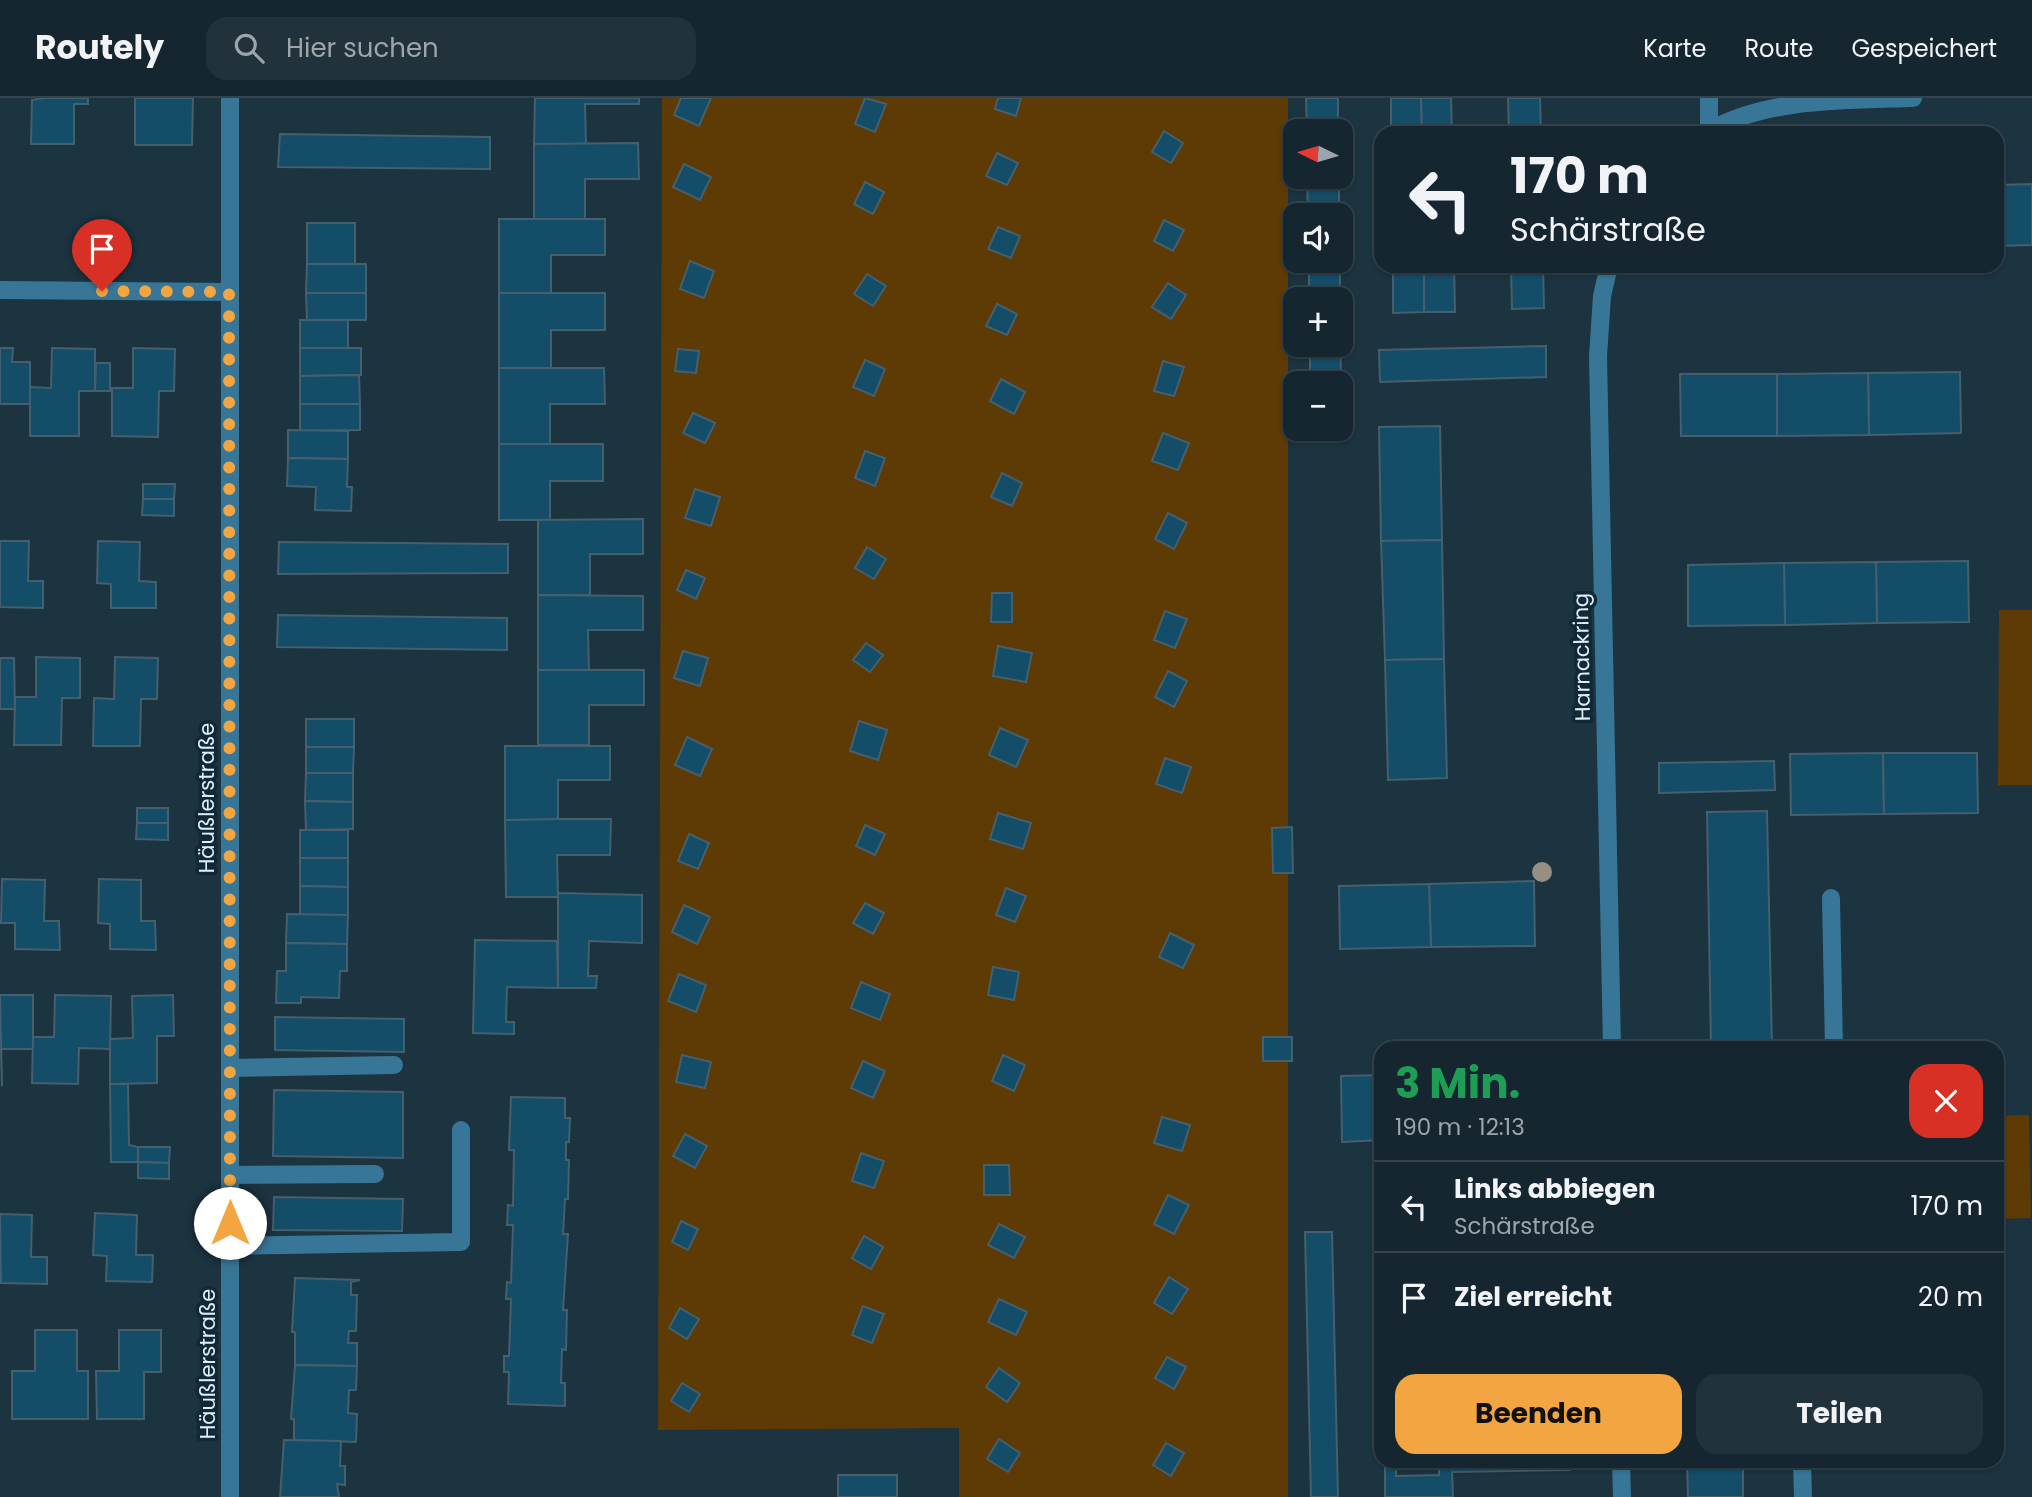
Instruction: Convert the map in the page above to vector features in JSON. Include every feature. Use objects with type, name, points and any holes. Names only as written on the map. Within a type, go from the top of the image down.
[{"type":"street","name":"Häußlerstraße","points":[[230,98],[230,1497]]},
{"type":"street","points":[[1707,126],[1709,98]]},
{"type":"street","points":[[1719,126],[1744,114],[1784,104],[1913,98]]},
{"type":"street","name":"Harnackring","points":[[1608,273],[1600,316],[1598,356],[1612,1041]]},
{"type":"street","points":[[0,290],[229,292]]},
{"type":"street","points":[[1831,898],[1834,1041]]},
{"type":"street","points":[[230,1068],[394,1065]]},
{"type":"street","points":[[230,1246],[461,1242],[461,1130]]},
{"type":"street","points":[[230,1175],[374,1174]]},
{"type":"street","points":[[1621,1468],[1622,1497]]},
{"type":"street","points":[[1802,1468],[1803,1497]]},
{"type":"shaded area","points":[[662,98],[1288,98],[1288,119],[1283,119],[1283,189],[1288,189],[1288,203],[1283,203],[1283,273],[1288,273],[1288,287],[1283,287],[1283,357],[1288,357],[1288,371],[1283,371],[1283,441],[1288,441],[1288,1497],[959,1497],[959,1428],[658,1430]]},
{"type":"shaded area","points":[[1999,610],[2032,610],[2032,785],[1998,785]]},
{"type":"shaded area","points":[[2029,1115],[2031,1218],[2004,1219],[2004,1116]]},
{"type":"building","points":[[88,98],[88,104],[74,104],[74,144],[31,144],[32,100]]},
{"type":"building","points":[[135,98],[193,98],[192,145],[135,145]]},
{"type":"building","points":[[535,98],[639,98],[639,104],[585,104],[586,144],[534,144]]},
{"type":"building","points":[[681,98],[711,98],[699,126],[674,115]]},
{"type":"building","points":[[865,98],[886,104],[875,132],[855,124]]},
{"type":"building","points":[[998,98],[1021,98],[1016,116],[995,109]]},
{"type":"building","points":[[1306,98],[1338,98],[1338,119],[1307,119]]},
{"type":"building","points":[[1391,98],[1421,98],[1422,126],[1391,126]]},
{"type":"building","points":[[1421,98],[1451,98],[1452,126],[1422,126]]},
{"type":"building","points":[[1508,98],[1540,98],[1541,126],[1509,126]]},
{"type":"building","points":[[1164,131],[1183,143],[1171,163],[1152,152]]},
{"type":"building","points":[[280,134],[490,137],[490,169],[278,167]]},
{"type":"building","points":[[638,143],[639,179],[585,179],[585,219],[534,220],[534,144]]},
{"type":"building","points":[[997,153],[1018,163],[1007,185],[986,176]]},
{"type":"building","points":[[684,164],[711,177],[700,200],[673,187]]},
{"type":"building","points":[[865,182],[884,192],[873,214],[854,204]]},
{"type":"building","points":[[2032,184],[2032,245],[2004,246],[2004,185]]},
{"type":"building","points":[[1307,189],[1339,189],[1339,203],[1308,203]]},
{"type":"building","points":[[499,219],[605,219],[605,255],[551,255],[551,294],[499,293]]},
{"type":"building","points":[[1164,220],[1184,230],[1173,251],[1154,241]]},
{"type":"building","points":[[307,223],[355,223],[355,265],[307,264]]},
{"type":"building","points":[[998,227],[1020,236],[1011,258],[988,249]]},
{"type":"building","points":[[690,261],[714,271],[704,298],[680,289]]},
{"type":"building","points":[[307,264],[366,264],[366,293],[306,293]]},
{"type":"building","points":[[1309,273],[1340,273],[1340,287],[1309,287]]},
{"type":"building","points":[[1393,273],[1424,273],[1424,312],[1393,313]]},
{"type":"building","points":[[1424,273],[1454,273],[1455,312],[1424,312]]},
{"type":"building","points":[[1511,273],[1543,273],[1544,308],[1512,309]]},
{"type":"building","points":[[867,274],[886,286],[873,306],[854,294]]},
{"type":"building","points":[[1168,283],[1186,295],[1171,319],[1152,307]]},
{"type":"building","points":[[306,293],[366,293],[366,320],[307,320]]},
{"type":"building","points":[[499,293],[605,293],[605,330],[551,330],[551,368],[499,368]]},
{"type":"building","points":[[997,304],[1017,314],[1007,335],[986,326]]},
{"type":"building","points":[[300,320],[348,320],[348,348],[300,348]]},
{"type":"building","points":[[1546,346],[1546,377],[1380,382],[1379,350]]},
{"type":"building","points":[[0,348],[13,348],[12,362],[30,362],[30,404],[0,404]]},
{"type":"building","points":[[52,348],[95,349],[95,391],[79,391],[79,436],[30,436],[30,387],[51,388]]},
{"type":"building","points":[[133,348],[175,349],[174,391],[159,391],[158,437],[112,436],[112,388],[133,388]]},
{"type":"building","points":[[300,348],[361,348],[361,375],[300,376]]},
{"type":"building","points":[[678,349],[699,351],[696,373],[675,371]]},
{"type":"building","points":[[1310,357],[1341,357],[1341,371],[1310,371]]},
{"type":"building","points":[[865,360],[885,369],[874,396],[853,387]]},
{"type":"building","points":[[1163,361],[1184,367],[1174,396],[1154,391]]},
{"type":"building","points":[[96,363],[110,363],[110,391],[95,391]]},
{"type":"building","points":[[499,368],[604,368],[605,404],[550,404],[550,444],[499,444]]},
{"type":"building","points":[[1960,372],[1961,433],[1869,435],[1868,373]]},
{"type":"building","points":[[1868,373],[1869,435],[1777,436],[1777,374]]},
{"type":"building","points":[[1680,374],[1777,374],[1777,436],[1681,436]]},
{"type":"building","points":[[359,375],[360,404],[300,404],[300,376]]},
{"type":"building","points":[[1001,379],[1025,392],[1014,414],[990,401]]},
{"type":"building","points":[[300,404],[360,404],[360,430],[300,431]]},
{"type":"building","points":[[693,413],[715,423],[705,443],[683,433]]},
{"type":"building","points":[[1440,426],[1442,540],[1381,541],[1379,427]]},
{"type":"building","points":[[288,430],[348,431],[348,459],[288,458]]},
{"type":"building","points":[[1163,433],[1189,443],[1178,470],[1152,461]]},
{"type":"building","points":[[499,444],[603,444],[603,481],[550,481],[550,520],[499,520]]},
{"type":"building","points":[[865,451],[885,458],[875,486],[855,478]]},
{"type":"building","points":[[288,458],[348,459],[347,487],[352,487],[351,511],[315,510],[316,487],[287,486]]},
{"type":"building","points":[[1002,473],[1022,483],[1012,506],[991,497]]},
{"type":"building","points":[[143,484],[175,484],[174,499],[143,499]]},
{"type":"building","points":[[695,489],[720,497],[711,526],[685,518]]},
{"type":"building","points":[[143,499],[174,499],[174,516],[142,515]]},
{"type":"building","points":[[1168,513],[1187,523],[1174,549],[1155,539]]},
{"type":"building","points":[[643,519],[643,554],[590,554],[590,595],[538,595],[538,520]]},
{"type":"building","points":[[1442,540],[1444,659],[1385,660],[1381,541]]},
{"type":"building","points":[[0,541],[29,541],[28,581],[43,581],[43,608],[0,607]]},
{"type":"building","points":[[98,541],[140,542],[139,581],[156,582],[156,608],[111,608],[111,584],[97,583]]},
{"type":"building","points":[[279,542],[508,544],[508,573],[278,574]]},
{"type":"building","points":[[867,547],[886,559],[874,579],[855,568]]},
{"type":"building","points":[[1968,561],[1969,622],[1877,623],[1876,562]]},
{"type":"building","points":[[1876,562],[1877,623],[1785,625],[1784,563]]},
{"type":"building","points":[[1784,563],[1785,625],[1688,626],[1688,565]]},
{"type":"building","points":[[686,570],[705,578],[696,599],[677,590]]},
{"type":"building","points":[[992,593],[1012,593],[1012,622],[991,622]]},
{"type":"building","points":[[538,595],[643,596],[643,630],[588,630],[589,670],[538,670]]},
{"type":"building","points":[[1165,611],[1187,619],[1175,648],[1154,640]]},
{"type":"building","points":[[278,615],[507,618],[507,650],[277,647]]},
{"type":"building","points":[[866,643],[883,655],[870,672],[853,660]]},
{"type":"building","points":[[998,646],[1032,653],[1026,682],[993,676]]},
{"type":"building","points":[[683,651],[708,658],[700,686],[674,678]]},
{"type":"building","points":[[36,657],[80,658],[80,698],[62,698],[61,745],[14,745],[15,697],[36,697]]},
{"type":"building","points":[[115,657],[158,658],[157,699],[141,699],[140,746],[93,746],[94,698],[114,699]]},
{"type":"building","points":[[0,658],[14,658],[15,709],[0,709]]},
{"type":"building","points":[[1444,659],[1447,778],[1388,780],[1385,660]]},
{"type":"building","points":[[538,670],[644,670],[644,705],[589,705],[589,745],[538,745]]},
{"type":"building","points":[[1168,671],[1187,681],[1174,707],[1155,697]]},
{"type":"building","points":[[306,719],[354,719],[354,747],[306,747]]},
{"type":"building","points":[[859,721],[887,730],[878,760],[850,751]]},
{"type":"building","points":[[1000,728],[1028,740],[1016,767],[989,755]]},
{"type":"building","points":[[687,737],[712,749],[700,776],[675,765]]},
{"type":"building","points":[[505,746],[610,746],[610,780],[558,780],[558,821],[505,820]]},
{"type":"building","points":[[306,747],[354,747],[353,773],[306,773]]},
{"type":"building","points":[[1883,753],[1884,814],[1791,815],[1790,754]]},
{"type":"building","points":[[1883,753],[1977,753],[1978,813],[1884,814]]},
{"type":"building","points":[[1165,758],[1191,767],[1182,793],[1156,784]]},
{"type":"building","points":[[1774,761],[1775,790],[1659,793],[1659,763]]},
{"type":"building","points":[[306,773],[353,773],[353,802],[305,801]]},
{"type":"building","points":[[305,801],[353,802],[353,829],[306,830]]},
{"type":"building","points":[[137,808],[168,808],[168,823],[137,823]]},
{"type":"building","points":[[1767,811],[1772,1041],[1711,1041],[1707,812]]},
{"type":"building","points":[[998,813],[1031,823],[1023,849],[990,839]]},
{"type":"building","points":[[611,819],[610,855],[557,855],[558,897],[506,897],[505,820]]},
{"type":"building","points":[[137,823],[168,823],[168,840],[136,839]]},
{"type":"building","points":[[865,825],[885,834],[875,855],[856,846]]},
{"type":"building","points":[[1292,827],[1293,873],[1273,873],[1272,828]]},
{"type":"building","points":[[300,830],[348,830],[348,858],[300,858]]},
{"type":"building","points":[[689,834],[709,843],[698,869],[678,861]]},
{"type":"building","points":[[300,858],[348,858],[348,887],[300,886]]},
{"type":"building","points":[[2,879],[45,880],[44,921],[59,921],[60,950],[15,949],[15,923],[1,923]]},
{"type":"building","points":[[99,879],[141,880],[141,921],[155,921],[156,950],[110,949],[110,924],[98,923]]},
{"type":"building","points":[[1534,881],[1535,946],[1431,947],[1429,884]]},
{"type":"building","points":[[1429,884],[1431,947],[1340,949],[1339,886]]},
{"type":"building","points":[[300,886],[348,887],[348,915],[300,915]]},
{"type":"building","points":[[1006,888],[1026,896],[1015,922],[996,915]]},
{"type":"building","points":[[558,893],[642,895],[642,943],[589,941],[588,976],[597,976],[596,988],[558,988]]},
{"type":"building","points":[[865,903],[884,913],[873,934],[853,923]]},
{"type":"building","points":[[684,905],[710,917],[697,944],[672,932]]},
{"type":"building","points":[[287,914],[348,915],[347,944],[286,943]]},
{"type":"building","points":[[1170,933],[1194,945],[1183,968],[1159,957]]},
{"type":"building","points":[[475,940],[557,941],[558,988],[507,987],[506,1022],[514,1022],[514,1034],[473,1033]]},
{"type":"building","points":[[286,943],[347,944],[347,971],[340,971],[339,998],[301,997],[301,1003],[276,1003],[277,971],[286,971]]},
{"type":"building","points":[[993,967],[1019,972],[1014,1000],[988,995]]},
{"type":"building","points":[[679,974],[706,985],[696,1012],[668,1001]]},
{"type":"building","points":[[861,982],[890,994],[880,1020],[851,1008]]},
{"type":"building","points":[[0,995],[33,995],[33,1049],[1,1049]]},
{"type":"building","points":[[55,995],[111,996],[110,1049],[79,1048],[78,1084],[32,1083],[33,1037],[54,1037]]},
{"type":"building","points":[[173,995],[174,1036],[157,1036],[157,1083],[110,1084],[110,1039],[133,1038],[132,996]]},
{"type":"building","points":[[275,1017],[404,1019],[404,1052],[275,1050]]},
{"type":"building","points":[[1263,1037],[1292,1037],[1292,1061],[1263,1061]]},
{"type":"building","points":[[682,1055],[711,1062],[705,1088],[676,1082]]},
{"type":"building","points":[[1003,1055],[1025,1065],[1014,1091],[992,1081]]},
{"type":"building","points":[[863,1061],[885,1071],[873,1098],[851,1088]]},
{"type":"building","points":[[1374,1075],[1374,1140],[1342,1142],[1341,1076]]},
{"type":"building","points":[[110,1084],[128,1084],[129,1145],[138,1147],[138,1162],[111,1162]]},
{"type":"building","points":[[274,1090],[403,1092],[403,1158],[273,1156]]},
{"type":"building","points":[[511,1097],[565,1098],[565,1118],[570,1118],[569,1142],[566,1142],[566,1160],[569,1160],[568,1199],[565,1199],[563,1234],[568,1234],[563,1310],[567,1310],[566,1350],[562,1349],[561,1383],[565,1383],[565,1406],[508,1404],[509,1372],[504,1372],[504,1356],[509,1356],[511,1299],[506,1299],[507,1282],[511,1283],[513,1225],[507,1225],[508,1205],[513,1206],[514,1150],[509,1150]]},
{"type":"building","points":[[1162,1117],[1190,1125],[1182,1151],[1154,1143]]},
{"type":"building","points":[[685,1134],[707,1146],[695,1168],[673,1156]]},
{"type":"building","points":[[138,1147],[170,1147],[169,1163],[138,1162]]},
{"type":"building","points":[[861,1153],[884,1161],[874,1188],[852,1181]]},
{"type":"building","points":[[138,1162],[169,1163],[169,1179],[138,1178]]},
{"type":"building","points":[[984,1165],[1009,1165],[1010,1195],[984,1195]]},
{"type":"building","points":[[1168,1195],[1189,1205],[1174,1234],[1154,1224]]},
{"type":"building","points":[[274,1197],[403,1199],[402,1231],[273,1230]]},
{"type":"building","points":[[95,1213],[137,1215],[136,1255],[153,1255],[152,1282],[106,1281],[107,1256],[93,1255]]},
{"type":"building","points":[[0,1214],[32,1215],[31,1257],[47,1257],[47,1284],[1,1283]]},
{"type":"building","points":[[681,1221],[698,1229],[688,1250],[672,1242]]},
{"type":"building","points":[[999,1224],[1025,1237],[1014,1258],[988,1245]]},
{"type":"building","points":[[1305,1232],[1332,1232],[1338,1497],[1311,1497]]},
{"type":"building","points":[[864,1236],[883,1247],[871,1269],[852,1258]]},
{"type":"building","points":[[1169,1277],[1188,1289],[1172,1314],[1154,1303]]},
{"type":"building","points":[[295,1278],[360,1280],[351,1282],[351,1295],[357,1295],[356,1331],[349,1331],[348,1343],[357,1343],[357,1366],[295,1365],[295,1332],[292,1332]]},
{"type":"building","points":[[999,1299],[1027,1312],[1016,1335],[988,1322]]},
{"type":"building","points":[[863,1306],[884,1314],[872,1343],[852,1335]]},
{"type":"building","points":[[680,1308],[699,1319],[687,1339],[669,1328]]},
{"type":"building","points":[[35,1330],[77,1330],[77,1371],[88,1371],[88,1419],[12,1419],[12,1371],[35,1371]]},
{"type":"building","points":[[119,1330],[161,1330],[161,1372],[144,1372],[144,1419],[97,1419],[96,1371],[119,1371]]},
{"type":"building","points":[[1167,1357],[1186,1367],[1174,1389],[1155,1378]]},
{"type":"building","points":[[295,1365],[357,1366],[356,1390],[349,1390],[348,1413],[357,1414],[356,1442],[294,1440],[294,1419],[291,1419]]},
{"type":"building","points":[[999,1368],[1020,1383],[1007,1402],[986,1387]]},
{"type":"building","points":[[682,1383],[700,1394],[689,1412],[671,1401]]},
{"type":"building","points":[[999,1439],[1020,1453],[1008,1472],[987,1459]]},
{"type":"building","points":[[284,1440],[341,1441],[340,1466],[345,1466],[345,1485],[337,1484],[339,1497],[280,1497]]},
{"type":"building","points":[[1166,1443],[1184,1453],[1171,1476],[1153,1465]]},
{"type":"building","points":[[1385,1468],[1396,1468],[1396,1476],[1439,1475],[1439,1468],[1570,1468],[1452,1472],[1453,1497],[1385,1497]]},
{"type":"building","points":[[1687,1468],[1743,1468],[1743,1497],[1688,1497]]},
{"type":"building","points":[[838,1475],[897,1475],[897,1497],[838,1497]]},
{"type":"route","points":[[102,291],[229,292],[230,1223]]}]
